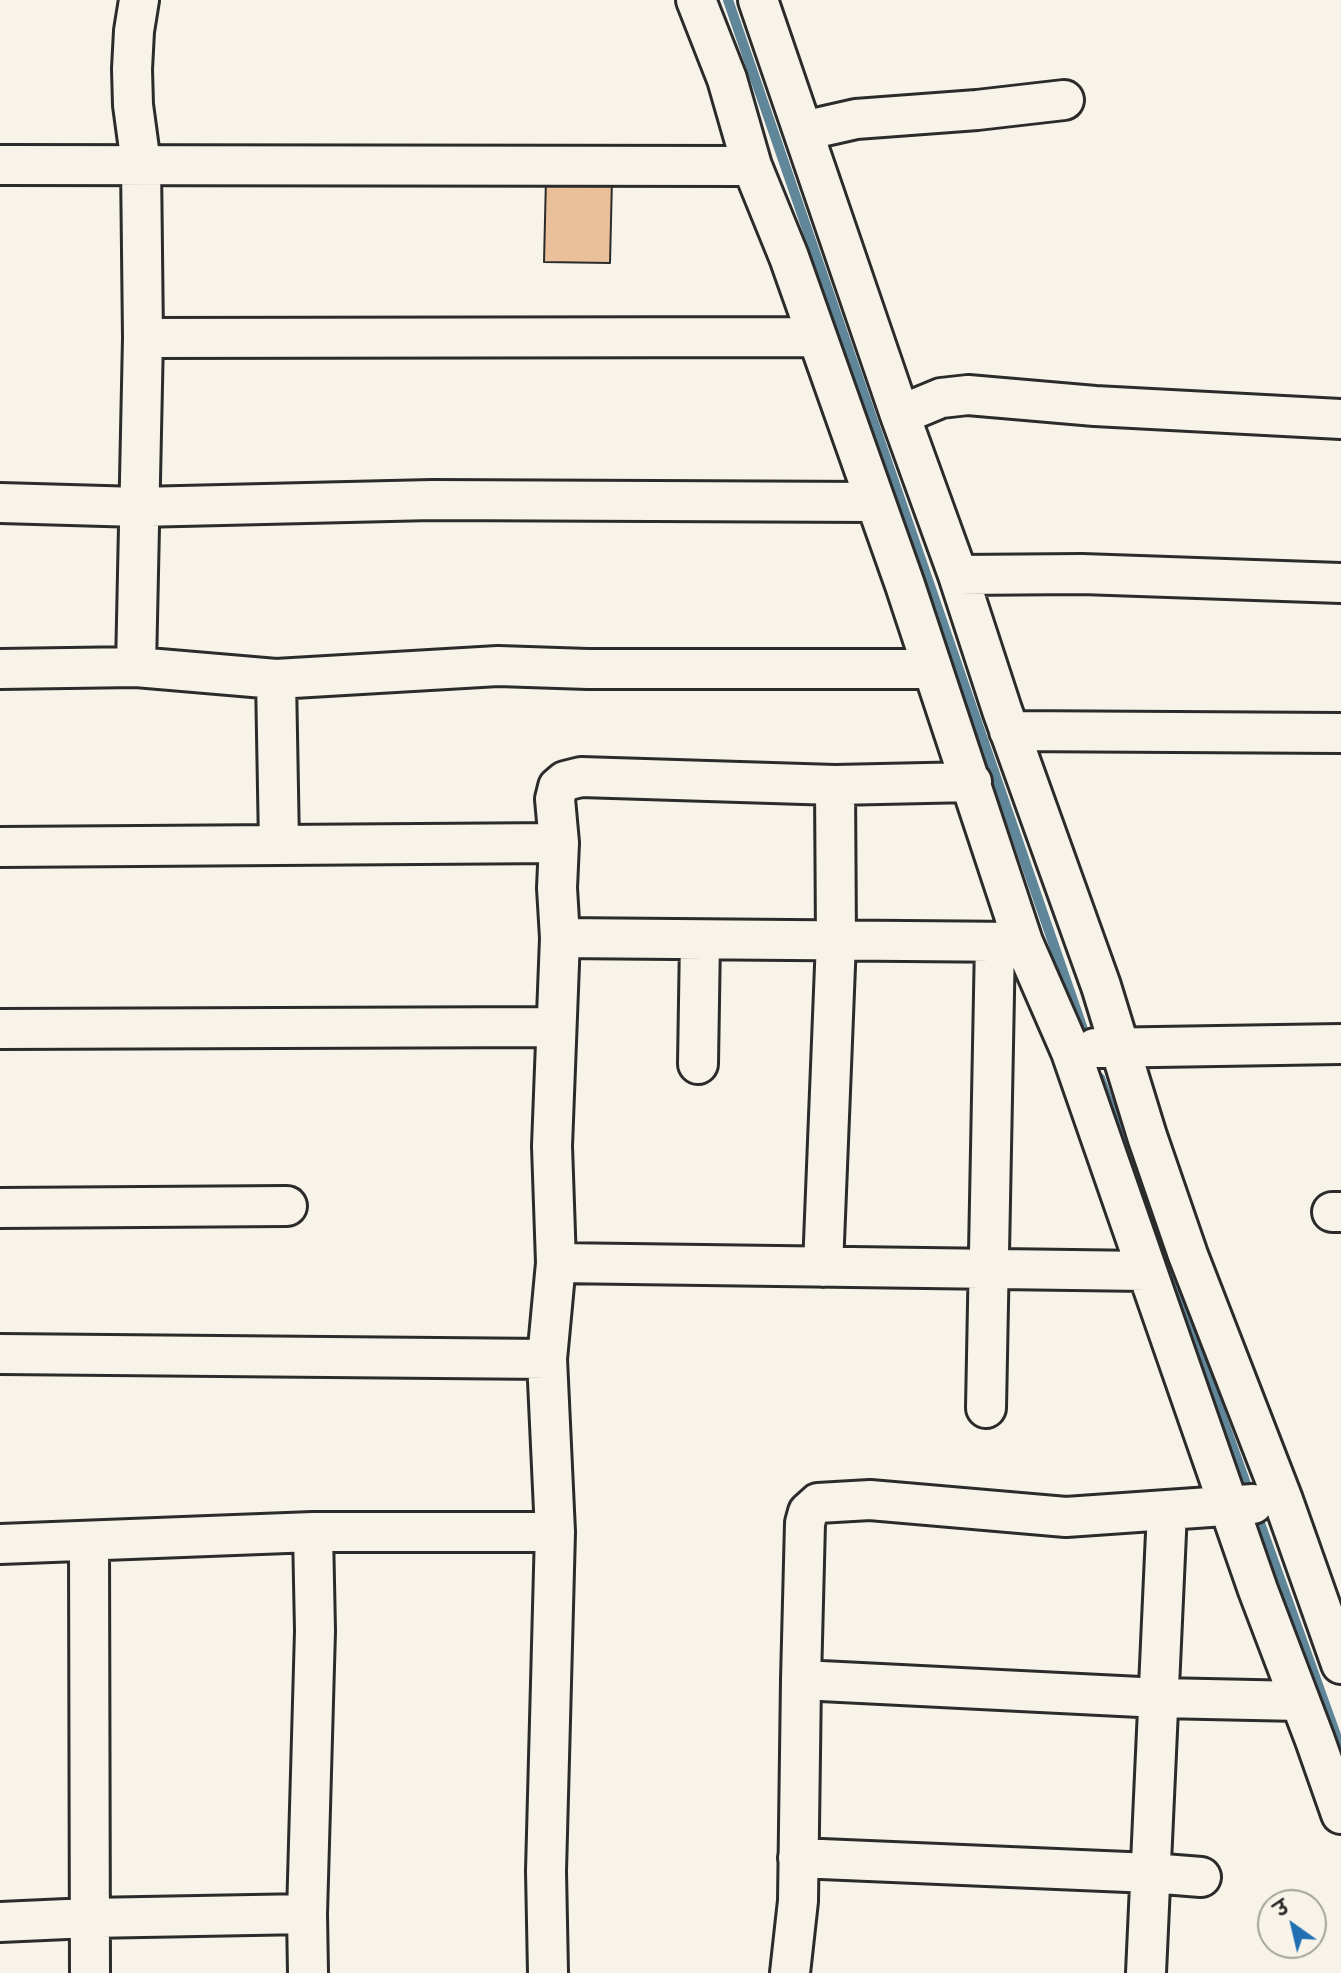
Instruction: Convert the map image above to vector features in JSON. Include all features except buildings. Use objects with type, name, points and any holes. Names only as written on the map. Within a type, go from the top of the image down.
[{"type":"street","points":[[136,667],[143,338],[141,164],[133,105],[132,69],[139,0]]},
{"type":"street","points":[[696,0],[727,79],[752,166],[789,257],[972,782],[1009,942],[989,1268],[986,1408]]},
{"type":"street","points":[[758,0],[900,415],[958,575],[1009,731],[1101,986],[1093,1049],[1146,1271],[1256,1503],[1341,1664]]},
{"type":"street","points":[[803,131],[856,119],[1064,100]]},
{"type":"street","points":[[0,165],[752,166]]},
{"type":"street","points":[[143,338],[817,337]]},
{"type":"street","points":[[900,415],[941,398],[968,395],[1095,406],[1341,419]]},
{"type":"street","points":[[0,503],[139,507],[432,500],[874,502]]},
{"type":"street","points":[[958,575],[1082,574],[1341,583]]},
{"type":"street","points":[[0,669],[136,667],[276,679],[498,666],[588,669],[931,669]]},
{"type":"street","points":[[276,679],[279,844]]},
{"type":"street","points":[[1009,731],[1341,733]]},
{"type":"street","points":[[548,1973],[547,1871],[555,1532],[547,1359],[556,1262],[552,1146],[560,938],[557,888],[559,844],[555,799],[558,787],[565,781],[581,776],[835,785],[972,782]]},
{"type":"street","points":[[823,1267],[836,941],[835,785]]},
{"type":"street","points":[[0,847],[559,844]]},
{"type":"street","points":[[560,938],[1009,942]]},
{"type":"street","points":[[698,1064],[701,940]]},
{"type":"street","points":[[1009,942],[1093,1049],[1188,1255],[1256,1503],[1300,1701],[1341,1814]]},
{"type":"street","points":[[0,1029],[555,1027]]},
{"type":"street","points":[[1093,1049],[1341,1044]]},
{"type":"street","points":[[0,1208],[287,1206]]},
{"type":"street","points":[[556,1262],[1146,1271]]},
{"type":"street","points":[[0,1354],[547,1359]]},
{"type":"street","points":[[790,1973],[798,1901],[805,1523],[808,1512],[818,1503],[836,1500],[870,1500],[1066,1517],[1256,1503]]},
{"type":"street","points":[[1146,1973],[1167,1511]]},
{"type":"street","points":[[0,1544],[313,1532],[555,1532]]},
{"type":"street","points":[[308,1973],[307,1914],[315,1631],[313,1532]]},
{"type":"street","points":[[89,1542],[90,1973]]},
{"type":"street","points":[[801,1680],[1160,1698],[1300,1701]]},
{"type":"street","points":[[798,1858],[1200,1877]]},
{"type":"street","points":[[0,1922],[307,1914]]},
{"type":"waterway","points":[[728,0],[1088,1044]]},
{"type":"waterway","points":[[1100,1078],[1250,1495]]},
{"type":"waterway","points":[[1255,1509],[1341,1749]]}]
